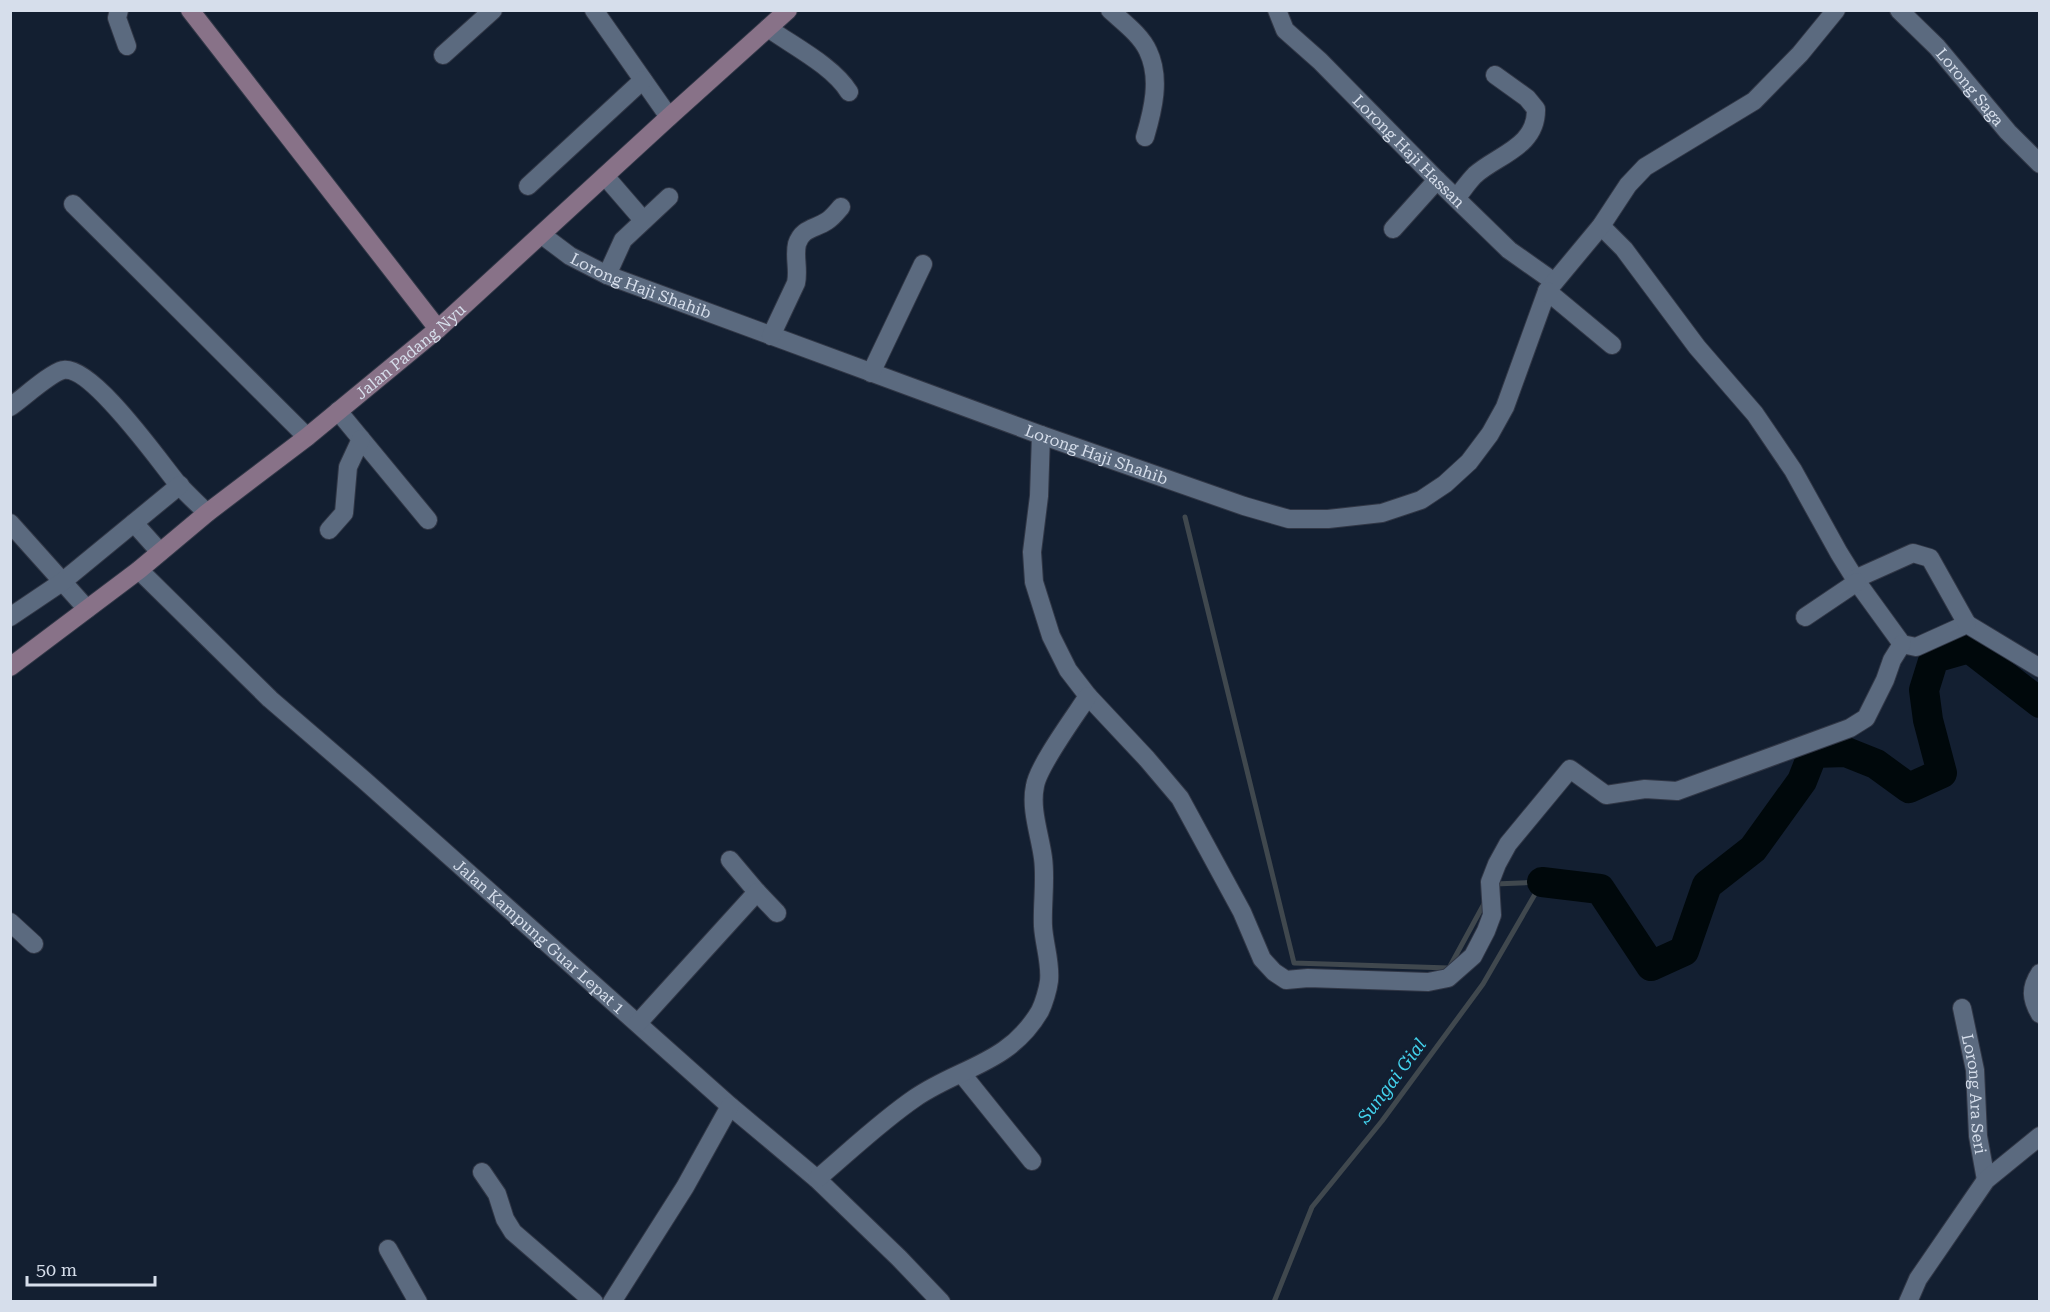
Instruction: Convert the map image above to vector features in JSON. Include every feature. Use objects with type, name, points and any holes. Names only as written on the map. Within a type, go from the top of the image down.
[{"type":"street","points":[[119,10],[117,18],[127,46]]},
{"type":"street","points":[[190,10],[438,328]]},
{"type":"street","points":[[443,55],[494,10]]},
{"type":"street","points":[[594,10],[669,117]]},
{"type":"street","name":"Jalan Padang Nyu","points":[[10,667],[139,570],[207,513],[307,437],[438,328],[788,10]]},
{"type":"street","points":[[1110,10],[1142,42],[1148,50],[1152,63],[1155,88],[1145,137]]},
{"type":"street","name":"Lorong Haji Hassan","points":[[1277,10],[1285,30],[1320,61],[1509,250],[1612,345]]},
{"type":"street","name":"Lorong Saga","points":[[1899,10],[1937,47],[2008,132],[2040,164]]},
{"type":"street","points":[[1550,286],[1601,226],[1628,185],[1645,166],[1754,101],[1800,54],[1825,14]]},
{"type":"street","points":[[768,28],[842,81],[849,92]]},
{"type":"street","points":[[1456,197],[1476,174],[1523,141],[1534,126],[1536,109],[1527,98],[1495,75]]},
{"type":"street","points":[[528,186],[643,80]]},
{"type":"street","points":[[605,176],[643,220]]},
{"type":"street","points":[[1393,229],[1437,180]]},
{"type":"street","points":[[607,275],[623,240],[669,196]]},
{"type":"street","points":[[72,204],[307,437]]},
{"type":"street","points":[[771,336],[796,283],[798,274],[796,246],[799,240],[807,229],[829,220],[840,207]]},
{"type":"street","points":[[1601,226],[1624,249],[1697,347],[1755,414],[1793,471],[1856,581],[1902,644],[1916,646],[1967,624]]},
{"type":"street","name":"Lorong Haji Shahib","points":[[542,235],[570,256],[607,275],[1041,435],[1244,506],[1289,519],[1328,519],[1382,513],[1420,500],[1445,484],[1469,462],[1490,434],[1504,407],[1550,286]]},
{"type":"street","points":[[870,373],[923,264]]},
{"type":"street","points":[[10,408],[55,373],[72,370],[92,382],[102,392],[180,485],[207,513]]},
{"type":"street","points":[[338,411],[428,520]]},
{"type":"street","points":[[1041,435],[1039,496],[1032,552],[1034,582],[1051,636],[1068,670],[1088,696],[1180,798],[1242,912],[1262,959],[1274,972],[1286,980],[1308,978],[1428,982],[1448,978],[1473,956],[1492,915],[1490,882],[1508,844],[1570,769],[1606,795],[1645,789],[1677,791],[1840,732],[1866,718],[1892,660],[1902,644]]},
{"type":"street","points":[[329,530],[344,513],[348,467],[361,439]]},
{"type":"street","points":[[10,617],[62,582],[180,485]]},
{"type":"street","points":[[10,523],[87,609]]},
{"type":"street","points":[[134,523],[160,552]]},
{"type":"street","points":[[1805,617],[1856,581],[1913,553],[1930,558],[1967,624],[2040,668]]},
{"type":"street","name":"Jalan Kampung Guar Lepat 1","points":[[139,570],[270,699],[730,1106],[817,1179],[900,1258],[941,1302]]},
{"type":"street","points":[[817,1179],[913,1099],[938,1083],[999,1056],[1021,1035],[1040,1010],[1049,980],[1043,929],[1043,860],[1035,813],[1035,786],[1042,769],[1088,696]]},
{"type":"street","points":[[730,860],[777,913]]},
{"type":"street","points":[[638,1023],[757,892]]},
{"type":"street","points":[[10,922],[34,944]]},
{"type":"street","points":[[2040,973],[2034,981],[2031,992],[2040,1014]]},
{"type":"street","name":"Lorong Ara Seri","points":[[1962,1008],[1975,1070],[1978,1136],[1986,1180]]},
{"type":"street","points":[[962,1074],[1032,1161]]},
{"type":"street","points":[[612,1302],[686,1187],[730,1106]]},
{"type":"street","points":[[1908,1302],[1918,1279],[1986,1180],[2040,1136]]},
{"type":"street","points":[[482,1172],[497,1194],[505,1220],[513,1232],[594,1302]]},
{"type":"street","points":[[388,1249],[418,1302]]},
{"type":"waterway","points":[[1185,517],[1294,963],[1449,968],[1485,902]]},
{"type":"waterway","points":[[1542,882],[1600,889],[1651,966],[1684,951],[1707,885],[1753,849],[1802,781],[1813,753],[1846,752],[1876,764],[1909,788],[1942,773],[1928,720],[1924,690],[1934,658],[1969,648],[2040,703]]},
{"type":"waterway","points":[[1494,886],[1495,884],[1542,882]]},
{"type":"waterway","name":"Sungai Gial","points":[[1274,1302],[1312,1207],[1382,1121],[1483,984],[1542,882]]}]
